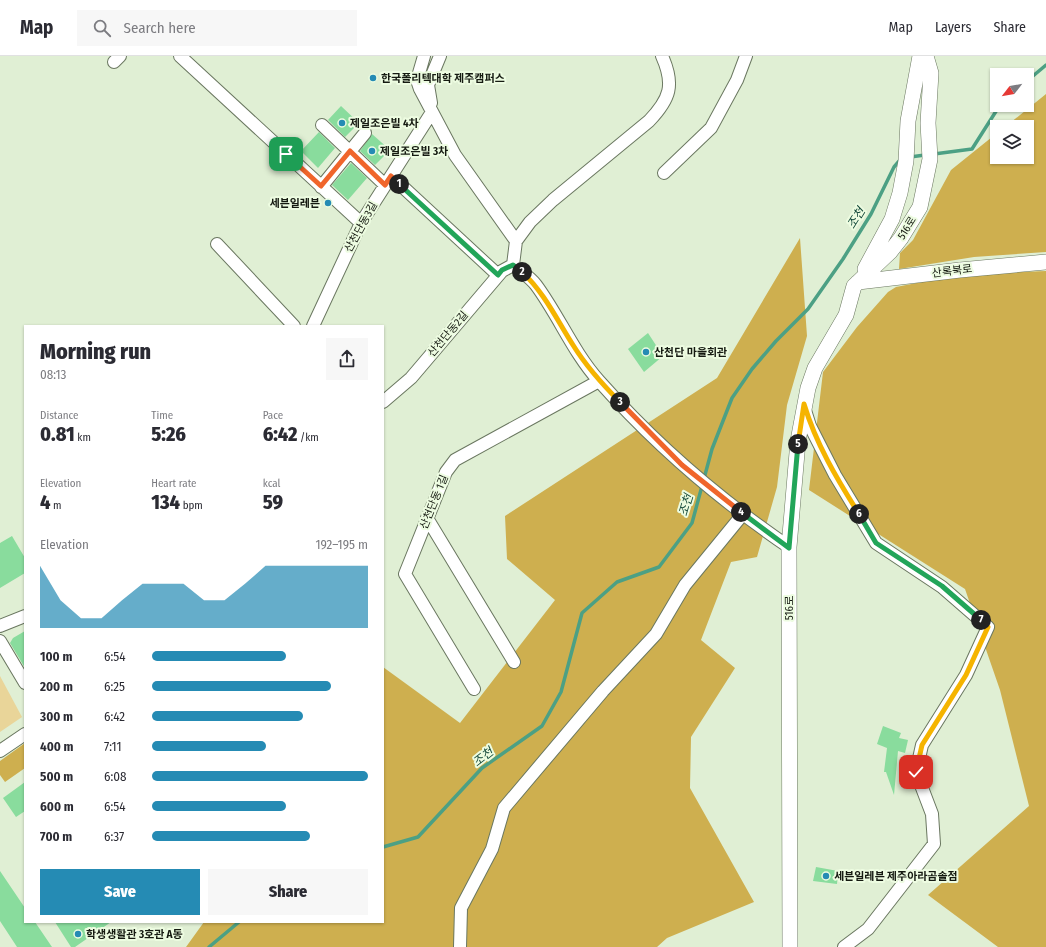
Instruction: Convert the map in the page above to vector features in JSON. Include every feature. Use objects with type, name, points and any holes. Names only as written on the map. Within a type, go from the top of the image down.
[{"type":"main road","name":"516로","points":[[858,282],[892,219],[900,193],[906,161],[908,121],[920,56]]},
{"type":"main road","name":"516로","points":[[790,947],[789,548],[793,491],[804,404],[815,368],[846,315],[854,286],[890,252],[901,238],[920,207],[930,158],[928,123],[931,73],[926,56]]},
{"type":"main road","name":"산록북로","points":[[858,282],[1046,262]]},
{"type":"street","points":[[180,56],[361,223]]},
{"type":"street","points":[[424,56],[417,80],[420,89],[455,155],[516,241]]},
{"type":"street","points":[[432,112],[428,85],[440,56]]},
{"type":"street","points":[[662,56],[668,69],[670,88],[662,107],[649,121],[553,200],[530,222],[516,241],[513,265],[535,284],[574,347],[599,381],[682,465],[789,548]]},
{"type":"street","points":[[664,173],[711,128],[737,80],[746,56]]},
{"type":"street","name":"산천단동3길","points":[[313,325],[361,223],[432,112]]},
{"type":"street","points":[[322,125],[350,151],[388,180],[498,275]]},
{"type":"street","points":[[321,186],[365,133]]},
{"type":"street","points":[[217,244],[293,325]]},
{"type":"street","name":"산천단동2길","points":[[384,401],[411,378],[502,270],[513,265]]},
{"type":"street","name":"산천단동 1길","points":[[474,689],[405,574],[446,472],[456,460],[599,381]]},
{"type":"street","points":[[804,404],[810,426],[835,475],[876,543],[942,586],[988,627],[966,675],[922,745],[916,772],[932,814],[934,844],[868,929],[844,947]]},
{"type":"street","points":[[460,947],[460,908],[492,849],[504,808],[603,691],[656,634],[685,585],[744,514]]},
{"type":"street","points":[[428,518],[514,662]]},
{"type":"street","points":[[0,626],[24,616]]},
{"type":"street","points":[[0,641],[24,681]]},
{"type":"street","points":[[0,751],[24,735]]},
{"type":"shaded area","points":[[1046,94],[1046,252],[974,257],[899,269],[900,253],[913,240],[951,170],[990,139],[990,164],[1034,164],[1034,120],[1014,120],[1024,112],[1034,112],[1034,104]]},
{"type":"shaded area","points":[[800,238],[807,336],[787,405],[777,487],[757,557],[731,562],[701,640],[735,668],[691,737],[690,788],[754,902],[667,938],[657,947],[186,947],[203,923],[384,923],[384,668],[460,723],[555,600],[507,559],[505,516],[717,378]]},
{"type":"shaded area","points":[[1046,271],[1046,947],[998,947],[928,895],[1029,806],[1000,690],[965,589],[809,490],[823,372],[857,327],[888,292],[896,287],[927,281],[999,273]]},
{"type":"shaded area","points":[[0,676],[22,717],[0,732]]},
{"type":"shaded area","points":[[24,744],[24,769],[5,782],[0,775],[0,761]]},
{"type":"building","name":"제일조은빌 4차","points":[[341,106],[359,123],[345,137],[328,120]]},
{"type":"building","points":[[319,132],[335,148],[318,168],[301,151]]},
{"type":"building","name":"제일조은빌 3차","points":[[372,134],[390,150],[375,165],[360,151]]},
{"type":"building","points":[[351,163],[367,178],[348,200],[332,185]]},
{"type":"building","name":"산천단 마을회관","points":[[648,333],[663,356],[644,372],[628,349]]},
{"type":"building","points":[[12,536],[24,556],[24,574],[0,588],[0,543]]},
{"type":"building","points":[[24,632],[24,666],[10,643],[13,638]]},
{"type":"building","points":[[883,726],[901,733],[899,738],[908,740],[905,753],[898,751],[894,795],[886,772],[884,772],[887,748],[877,744]]},
{"type":"building","points":[[24,783],[24,812],[16,817],[3,798]]},
{"type":"building","name":"세븐일레븐 제주아라곰솔점","points":[[816,867],[838,871],[837,884],[813,881]]},
{"type":"building","points":[[0,871],[24,907],[24,923],[36,923],[52,947],[17,947],[0,921]]},
{"type":"building","name":"학생생활관 3호관 A동","points":[[56,923],[110,923],[75,947],[71,947]]},
{"type":"waterway","name":"조천","points":[[1034,75],[1046,65]]},
{"type":"waterway","name":"조천","points":[[934,154],[972,149],[996,112]]},
{"type":"waterway","name":"조천","points":[[910,157],[925,155]]},
{"type":"waterway","name":"조천","points":[[384,847],[418,837],[482,768],[542,726],[561,692],[582,613],[617,582],[659,567],[692,523],[712,449],[732,398],[752,369],[776,341],[808,309],[843,259],[871,214],[894,167],[900,160]]},
{"type":"waterway","name":"조천","points":[[209,947],[238,923]]},
{"type":"place","name":"한국폴리텍대학 제주캠퍼스","points":[[373,78]]},
{"type":"place","name":"제일조은빌 4차","points":[[342,123]]},
{"type":"place","name":"제일조은빌 3차","points":[[372,151]]},
{"type":"place","name":"세븐일레븐","points":[[328,203]]},
{"type":"place","name":"산천단 마을회관","points":[[646,352]]},
{"type":"place","name":"세븐일레븐 제주아라곰솔점","points":[[826,876]]},
{"type":"place","name":"학생생활관 3호관 A동","points":[[78,934]]},
{"type":"route","points":[[286,154],[321,186],[350,151],[385,185],[391,176],[498,275],[502,270],[513,265],[535,284],[574,347],[599,381],[682,465],[759,527],[789,548],[798,441],[804,404],[810,426],[835,475],[876,543],[942,586],[988,627],[966,675],[922,745],[916,772]]}]
